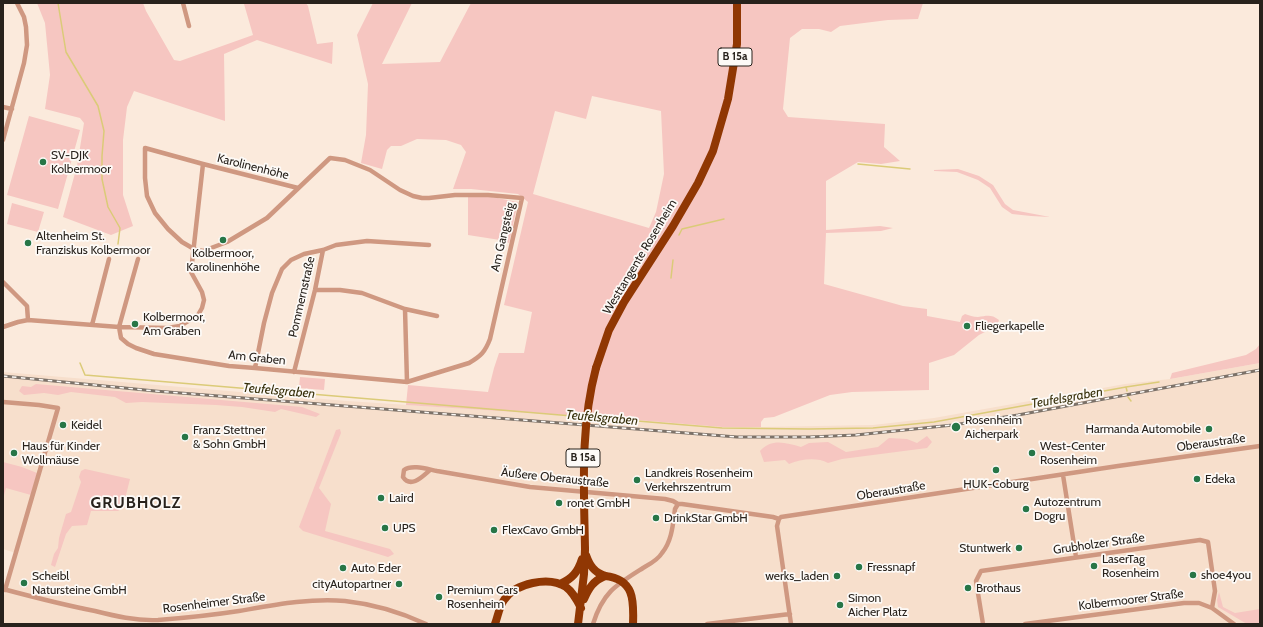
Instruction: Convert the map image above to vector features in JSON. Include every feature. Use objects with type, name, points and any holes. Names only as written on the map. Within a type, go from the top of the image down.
[{"type":"highway","name":"Westtangente Rosenheim","points":[[578,624],[581,608],[585,549],[583,469],[584,440],[587,409],[596,368],[610,330],[624,302],[673,226],[698,183],[713,151],[728,98],[737,44],[737,3]]},
{"type":"highway","points":[[585,549],[588,561],[595,572],[621,580],[630,592],[633,607],[633,624]]},
{"type":"highway","points":[[560,584],[568,581],[574,576],[578,570],[585,549]]},
{"type":"highway","points":[[581,608],[591,585],[604,576]]},
{"type":"highway","points":[[495,624],[500,608],[510,593],[524,585],[537,582],[560,584],[567,588],[572,593],[581,608]]},
{"type":"street","points":[[3,140],[24,63],[27,45],[24,17],[17,3]]},
{"type":"street","points":[[183,3],[189,26]]},
{"type":"street","points":[[3,107],[12,109]]},
{"type":"street","name":"Karolinenhöhe","points":[[298,188],[145,148],[145,178],[147,196],[155,213],[168,229],[182,242],[194,249],[203,251],[227,242],[267,218],[330,158],[345,160],[370,170]]},
{"type":"street","name":"Karolinenhöhe","points":[[194,249],[203,164]]},
{"type":"street","name":"Am Gangsteig","points":[[370,170],[400,190],[422,198],[455,195],[488,195],[522,198],[490,339],[486,350],[478,358],[469,363],[407,382]]},
{"type":"street","points":[[256,368],[272,293],[282,269],[291,260],[304,254],[323,250],[336,245],[367,241],[429,245]]},
{"type":"street","points":[[3,327],[28,320],[119,327],[167,328],[180,326],[198,315],[204,300],[202,292],[191,272],[194,249]]},
{"type":"street","name":"Pommernstraße","points":[[294,372],[315,290],[323,250]]},
{"type":"street","points":[[92,325],[108,259]]},
{"type":"street","points":[[119,327],[138,259]]},
{"type":"street","points":[[3,282],[27,306],[28,320]]},
{"type":"street","points":[[315,290],[340,290],[362,293],[405,309],[437,316]]},
{"type":"street","points":[[405,309],[407,382]]},
{"type":"street","name":"Am Graben","points":[[119,327],[121,338],[128,344],[154,354],[229,366],[407,382]]},
{"type":"street","points":[[3,402],[58,408],[4,590]]},
{"type":"street","name":"Oberaustraße","points":[[678,504],[767,516],[779,519],[781,517],[1260,446]]},
{"type":"street","name":"Äußere Oberaustraße","points":[[430,470],[416,481],[412,482],[404,480],[403,477],[404,470],[408,467],[430,470],[530,487],[665,499],[678,504]]},
{"type":"street","points":[[1063,475],[1076,557]]},
{"type":"street","points":[[593,624],[600,605],[609,592],[654,562],[662,553],[669,539],[675,509],[678,504]]},
{"type":"street","points":[[779,519],[777,526],[791,624]]},
{"type":"street","name":"Grubholzer Straße","points":[[983,624],[976,581],[981,570],[1200,540],[1208,542],[1215,591],[1212,608]]},
{"type":"street","name":"Rosenheimer Straße","points":[[4,590],[70,606],[140,619],[158,620],[179,618],[292,603],[327,600],[377,606],[426,624]]},
{"type":"street","name":"Kolbermoorer Straße","points":[[1025,624],[1184,603],[1200,603],[1212,608],[1234,624]]},
{"type":"street","points":[[706,624],[790,614]]},
{"type":"shaded area","points":[[37,3],[143,3],[174,60],[180,61],[253,35],[244,4],[246,3],[306,3],[317,44],[333,42],[332,64],[257,40],[224,54],[225,121],[134,91],[127,107],[123,140],[123,195],[133,226],[111,235],[63,217],[77,166],[84,123],[80,118],[45,109],[50,75],[45,23]]},
{"type":"shaded area","points":[[373,3],[412,3],[382,64],[440,62],[471,3],[923,3],[918,19],[888,20],[840,26],[831,32],[819,29],[802,29],[790,38],[783,109],[788,117],[885,124],[884,147],[900,161],[881,164],[858,162],[826,181],[826,230],[880,226],[893,228],[881,231],[826,233],[824,284],[903,306],[927,309],[927,316],[960,322],[962,316],[965,314],[976,317],[991,316],[999,320],[997,326],[979,335],[954,355],[929,363],[929,390],[852,392],[830,395],[774,417],[764,418],[761,422],[761,427],[722,427],[406,405],[408,385],[488,392],[499,353],[524,353],[532,312],[504,305],[528,202],[518,194],[471,189],[453,189],[466,152],[461,145],[446,140],[417,139],[401,146],[391,146],[387,150],[382,169],[361,163],[366,135],[368,84],[357,35]],"holes":[[[592,96],[661,111],[664,174],[656,212],[649,228],[533,194],[555,111],[586,119]]]},
{"type":"shaded area","name":"SV-DJK Kolbermoor","points":[[29,116],[80,130],[58,209],[7,195]]},
{"type":"shaded area","points":[[958,169],[979,176],[993,185],[1005,204],[1013,210],[1050,217],[1012,214],[1002,207],[990,188],[978,180],[957,172],[934,171]]},
{"type":"shaded area","points":[[480,196],[518,202],[509,243],[500,240],[468,235],[468,197]]},
{"type":"shaded area","points":[[12,203],[44,212],[38,232],[7,224]]},
{"type":"shaded area","points":[[1260,344],[1260,363],[1170,379],[1172,373],[1246,355],[1256,349]]},
{"type":"shaded area","points":[[1260,363],[1260,622],[1258,624],[3,624],[3,599],[16,553],[3,549],[3,372],[347,401],[624,419],[722,427],[761,427],[873,425],[934,418],[1125,384],[1170,379]]},
{"type":"shaded area","points":[[300,377],[325,379],[324,390],[299,388]]},
{"type":"shaded area","points":[[36,384],[302,407],[320,414],[316,417],[281,409],[275,412],[216,405],[142,402],[126,403],[115,397],[71,392],[58,395],[44,393],[24,395],[19,391],[22,386],[31,387]]},
{"type":"shaded area","points":[[340,429],[341,433],[319,488],[331,504],[325,531],[390,549],[394,554],[388,557],[303,531],[299,527],[336,430]]},
{"type":"shaded area","points":[[927,436],[932,442],[927,448],[842,459],[828,463],[814,459],[789,464],[785,460],[764,462],[760,451],[769,444],[774,443],[785,443],[801,447],[809,443],[828,442],[846,452],[878,447],[889,438],[907,439],[917,443]]},
{"type":"shaded area","points":[[3,462],[37,473],[31,495],[6,488],[3,499]]},
{"type":"shaded area","points":[[85,469],[130,479],[123,507],[118,511],[91,511],[87,525],[72,526],[66,534],[55,567],[51,565],[54,554],[58,548],[59,538],[66,514],[71,512],[81,482],[79,477],[81,471]]},
{"type":"shaded area","points":[[1219,592],[1223,607],[1235,613],[1260,609],[1260,622],[1257,624],[1247,624],[1218,607],[1217,600]]},
{"type":"waterway","name":"Teufelsgraben","points":[[58,3],[66,52],[98,106],[104,131],[102,179],[108,207],[120,228],[118,244]]},
{"type":"waterway","points":[[858,164],[910,169]]},
{"type":"waterway","points":[[679,235],[682,229],[724,219]]},
{"type":"waterway","points":[[671,278],[673,260]]},
{"type":"waterway","name":"Teufelsgraben","points":[[80,363],[85,375],[584,417]]},
{"type":"waterway","points":[[1126,387],[1159,382]]},
{"type":"waterway","name":"Teufelsgraben","points":[[589,417],[722,428],[873,428],[934,422],[1126,387],[1127,391]]},
{"type":"waterway","name":"Teufelsgraben","points":[[1128,397],[1131,401]]},
{"type":"railway","points":[[3,376],[155,391],[737,437],[810,437],[856,435],[953,425],[1018,415],[1260,370]]},
{"type":"place","name":"SV-DJK Kolbermoor","points":[[43,162]]},
{"type":"place","name":"Kolbermoor, Karolinenhöhe","points":[[223,240]]},
{"type":"place","name":"Altenheim St. Franziskus Kolbermoor","points":[[28,243]]},
{"type":"place","name":"Kolbermoor, Am Graben","points":[[135,324]]},
{"type":"place","name":"Fliegerkapelle","points":[[967,326]]},
{"type":"place","name":"Keidel","points":[[63,425]]},
{"type":"place","name":"Rosenheim Aicherpark","points":[[956,427]]},
{"type":"place","name":"Harmanda Automobile","points":[[1209,429]]},
{"type":"place","name":"Franz Stettner & Sohn GmbH","points":[[185,437]]},
{"type":"place","name":"Haus für Kinder Wollmäuse","points":[[14,453]]},
{"type":"place","name":"West-Center Rosenheim","points":[[1032,453]]},
{"type":"place","name":"HUK-Coburg","points":[[996,470]]},
{"type":"place","name":"Edeka","points":[[1197,479]]},
{"type":"place","name":"Landkreis Rosenheim Verkehrszentrum","points":[[637,480]]},
{"type":"place","name":"Laird","points":[[381,498]]},
{"type":"place","name":"ronet GmbH","points":[[559,503]]},
{"type":"place","name":"Autozentrum Dogru","points":[[1026,509]]},
{"type":"place","name":"DrinkStar GmbH","points":[[656,518]]},
{"type":"place","name":"UPS","points":[[385,528]]},
{"type":"place","name":"FlexCavo GmbH","points":[[494,530]]},
{"type":"place","name":"Stuntwerk","points":[[1019,548]]},
{"type":"place","name":"LaserTag Rosenheim","points":[[1094,566]]},
{"type":"place","name":"Fressnapf","points":[[859,567]]},
{"type":"place","name":"Auto Eder","points":[[343,568]]},
{"type":"place","name":"shoe4you","points":[[1193,575]]},
{"type":"place","name":"werks_laden","points":[[837,576]]},
{"type":"place","name":"Scheibl Natursteine GmbH","points":[[24,583]]},
{"type":"place","name":"cityAutopartner","points":[[399,584]]},
{"type":"place","name":"Brothaus","points":[[968,588]]},
{"type":"place","name":"Premium Cars Rosenheim","points":[[439,597]]},
{"type":"place","name":"Simon Aicher Platz","points":[[840,605]]},
{"type":"district","name":"GRUBHOLZ","points":[[136,503]]}]
